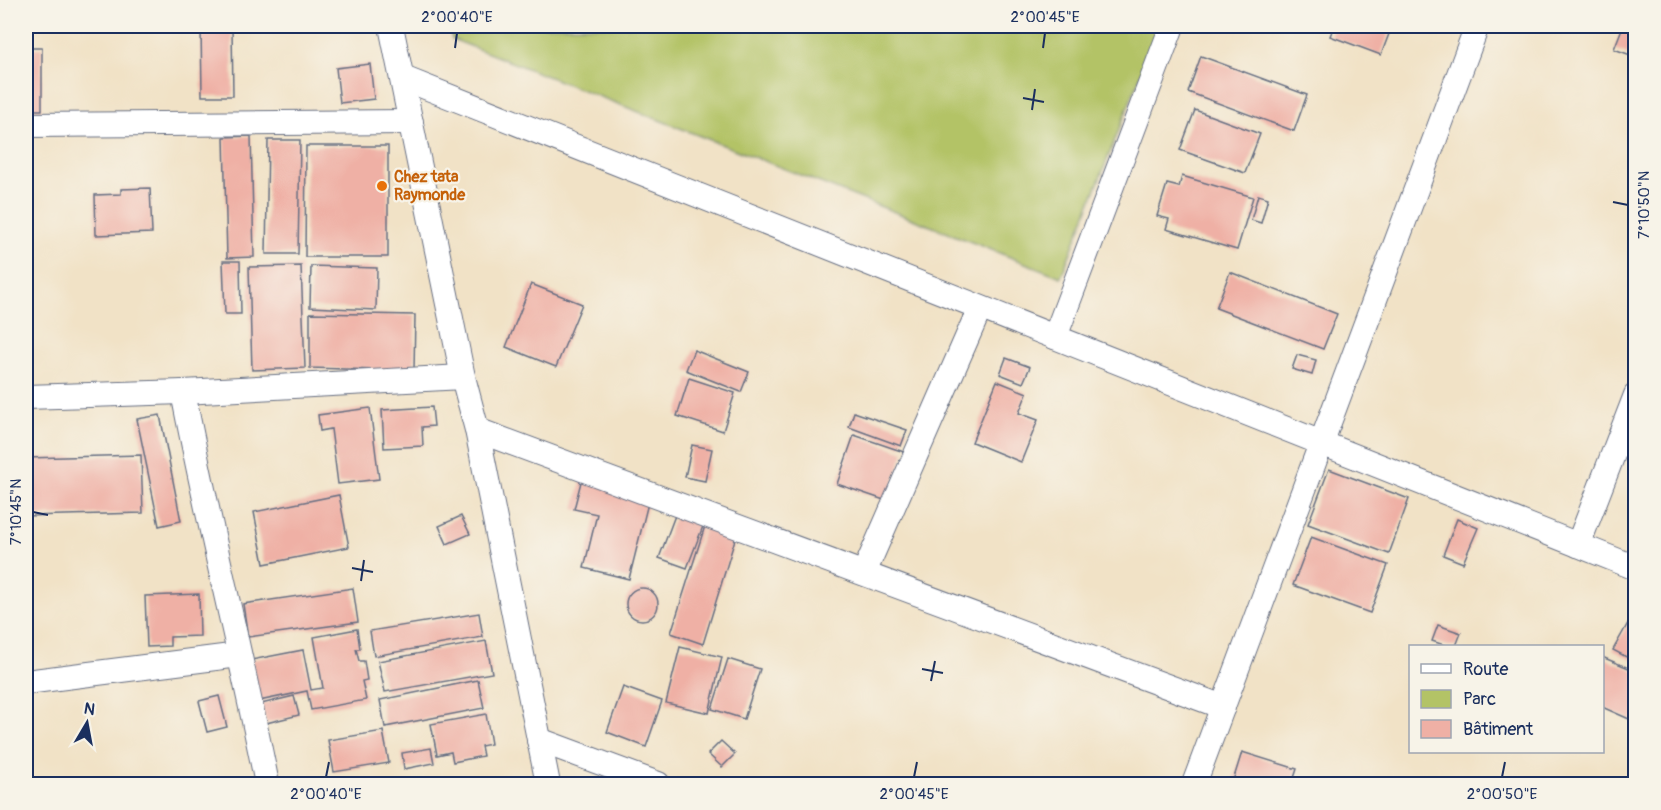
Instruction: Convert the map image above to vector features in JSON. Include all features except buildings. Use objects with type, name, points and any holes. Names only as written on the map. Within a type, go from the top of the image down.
[{"type":"street","points":[[391,26],[463,377],[477,430],[548,784]]},
{"type":"street","points":[[1055,337],[1173,26]]},
{"type":"street","points":[[1194,784],[1477,26]]},
{"type":"street","points":[[403,78],[1635,568]]},
{"type":"street","points":[[26,125],[411,122]]},
{"type":"street","points":[[864,573],[980,308]]},
{"type":"street","points":[[26,397],[183,392],[463,377]]},
{"type":"street","points":[[183,392],[267,784]]},
{"type":"street","points":[[1578,545],[1635,395]]},
{"type":"street","points":[[477,430],[1223,707]]},
{"type":"street","points":[[26,682],[239,655]]},
{"type":"street","points":[[539,740],[658,784]]},
{"type":"green space","points":[[449,26],[1160,26],[1061,277],[452,39]]},
{"type":"place","name":"Chez tata Raymonde","points":[[382,186]]}]
